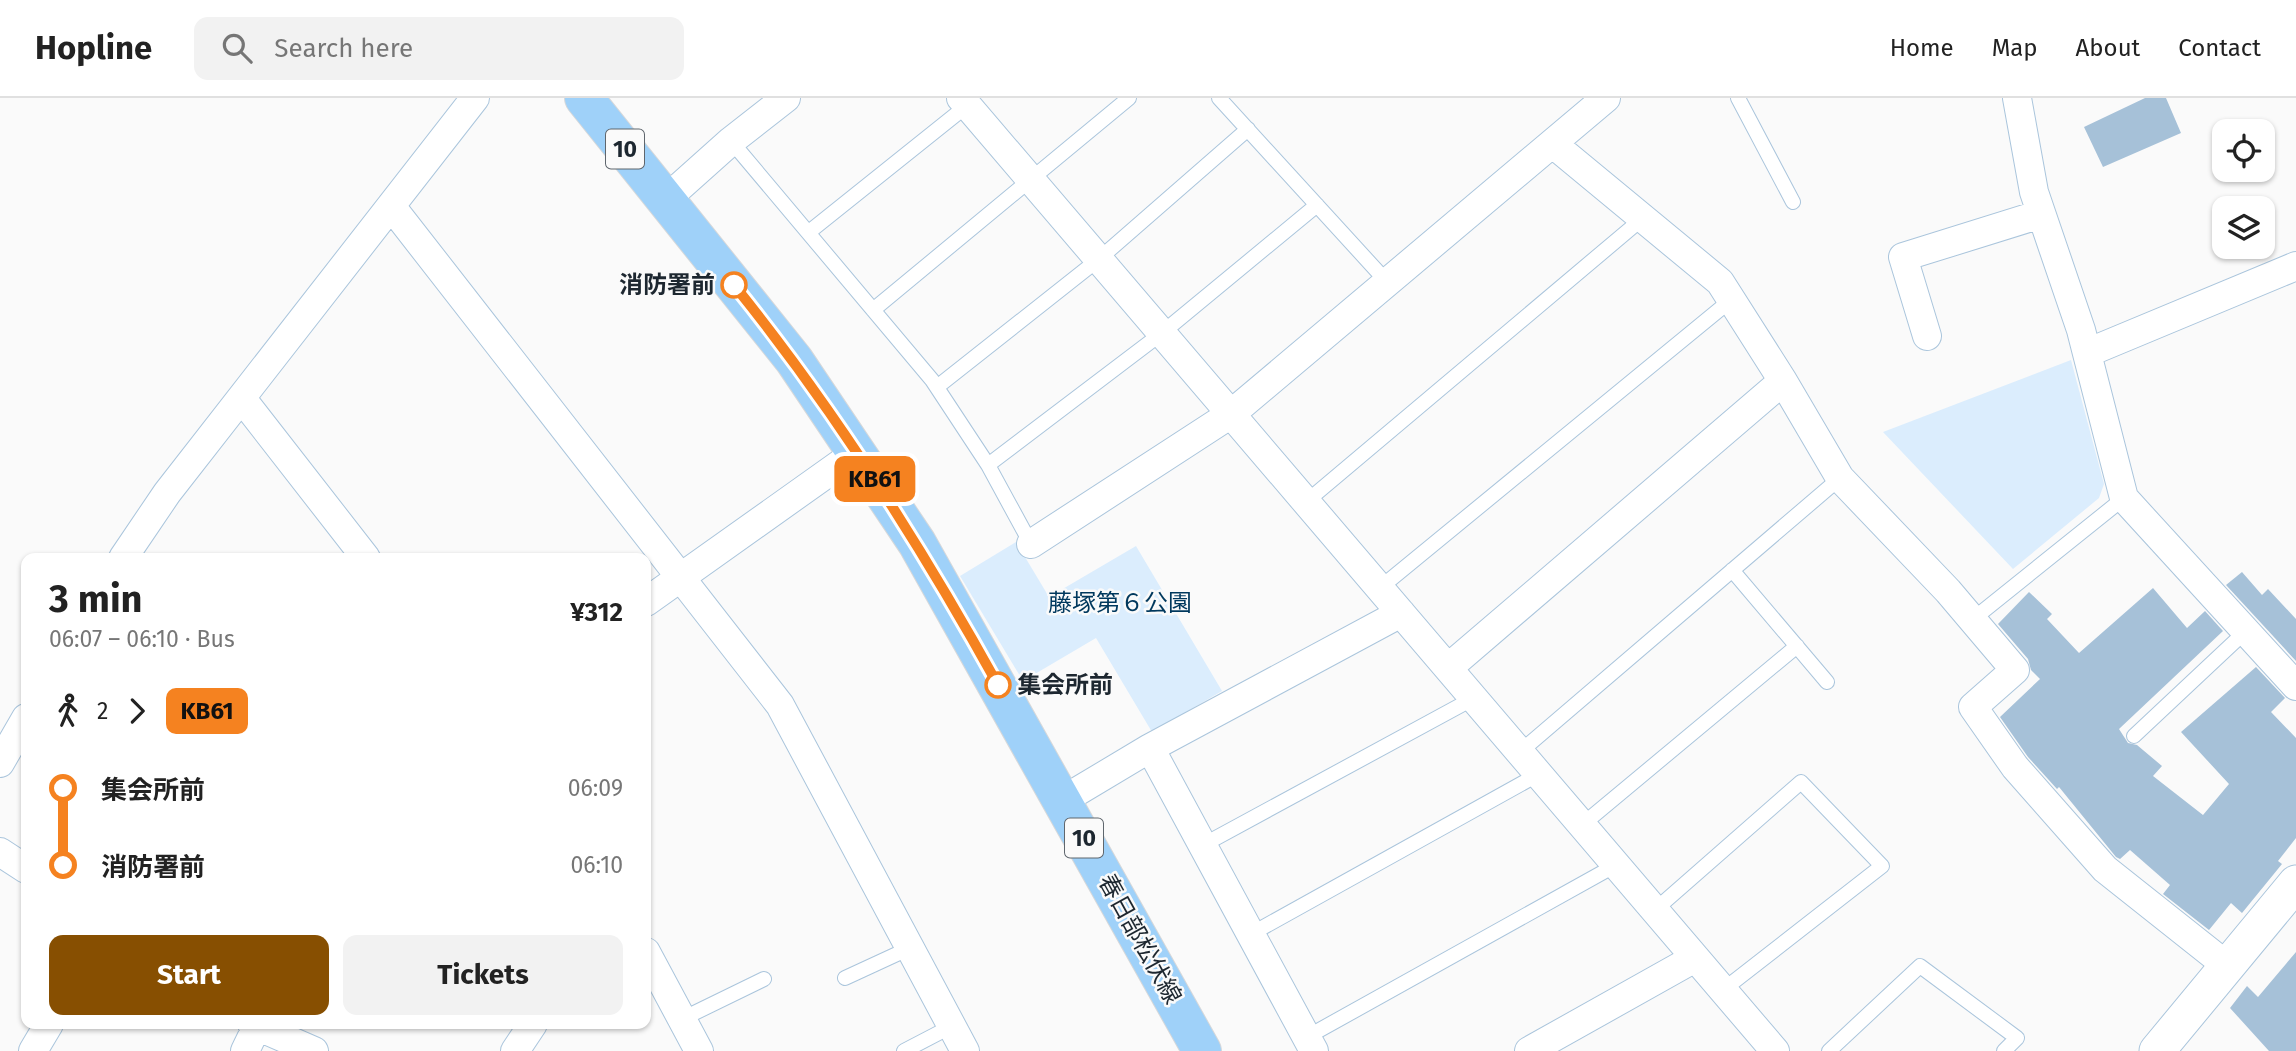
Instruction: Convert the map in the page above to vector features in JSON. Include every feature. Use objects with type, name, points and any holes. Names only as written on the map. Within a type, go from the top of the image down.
[{"type":"main road","name":"春日部松伏線","points":[[584,98],[794,360],[858,452],[917,543],[1202,1051]]},
{"type":"street","points":[[126,553],[167,493],[243,400],[475,98]]},
{"type":"street","points":[[666,200],[731,141],[786,98]]},
{"type":"street","points":[[1031,544],[1231,414],[1606,98]]},
{"type":"street","points":[[2017,98],[2034,192],[2087,353],[2124,498],[2296,685]]},
{"type":"street","points":[[968,101],[1031,180],[1775,1051]]},
{"type":"street","points":[[1553,144],[1720,282],[1783,381],[1839,478],[2015,670],[1973,708],[2015,767],[2105,869],[2226,965]]},
{"type":"street","points":[[391,206],[780,705],[965,1051]]},
{"type":"street","points":[[1927,335],[1903,257],[2041,214]]},
{"type":"street","points":[[2087,353],[2296,266]]},
{"type":"street","points":[[1448,668],[1783,381]]},
{"type":"street","points":[[243,400],[362,553]]},
{"type":"street","points":[[651,598],[858,452]]},
{"type":"street","points":[[1063,800],[1150,748],[1401,613]]},
{"type":"street","points":[[0,763],[21,727]]},
{"type":"street","points":[[1150,748],[1311,1044]]},
{"type":"street","points":[[0,852],[21,866]]},
{"type":"street","points":[[2157,1051],[2296,883]]},
{"type":"street","points":[[1529,1051],[1695,958]]},
{"type":"street","points":[[651,960],[699,1051]]},
{"type":"street","points":[[33,1051],[46,1029]]},
{"type":"street","points":[[516,1051],[530,1029]]},
{"type":"street","points":[[253,1031],[314,1051]]},
{"type":"lane","points":[[873,310],[1129,98]]},
{"type":"lane","points":[[1219,98],[1388,283]]},
{"type":"lane","points":[[1738,98],[1793,202]]},
{"type":"lane","points":[[809,232],[968,101]]},
{"type":"lane","points":[[937,387],[1099,260],[1248,129]]},
{"type":"lane","points":[[731,141],[937,387],[988,466],[1031,544]]},
{"type":"lane","points":[[988,466],[1162,333],[1317,205]]},
{"type":"lane","points":[[1306,502],[1643,218]]},
{"type":"lane","points":[[1380,588],[1731,300]]},
{"type":"lane","points":[[1520,752],[1839,478]]},
{"type":"lane","points":[[1972,620],[2124,498]]},
{"type":"lane","points":[[1732,570],[1828,682]]},
{"type":"lane","points":[[2134,736],[2246,631]]},
{"type":"lane","points":[[1582,825],[1797,646]]},
{"type":"lane","points":[[1203,845],[1474,698]]},
{"type":"lane","points":[[1251,934],[1539,774]]},
{"type":"lane","points":[[1655,910],[1801,782],[1881,866],[1723,990]]},
{"type":"lane","points":[[1311,1044],[1616,865]]},
{"type":"lane","points":[[845,978],[910,948]]},
{"type":"lane","points":[[1829,1051],[1920,966],[2017,1038],[2004,1051]]},
{"type":"lane","points":[[682,1019],[764,979]]},
{"type":"lane","points":[[904,1051],[951,1026]]},
{"type":"green space","points":[[2071,360],[2104,484],[2099,498],[2013,569],[1883,432]]},
{"type":"green space","name":"藤塚第６公園","points":[[1016,542],[1049,597],[1136,546],[1222,691],[1152,732],[1096,638],[1023,681],[960,576]]},
{"type":"building","points":[[2145,98],[2166,98],[2181,133],[2103,167],[2084,127]]},
{"type":"building","points":[[2242,572],[2262,595],[2268,589],[2296,619],[2296,661],[2226,585]]},
{"type":"building","points":[[2153,588],[2187,628],[2205,611],[2223,631],[2119,729],[2128,743],[2137,745],[2162,766],[2153,776],[2203,815],[2229,784],[2181,732],[2256,667],[2285,698],[2271,712],[2296,738],[2296,838],[2278,861],[2282,864],[2242,913],[2231,903],[2209,930],[2163,894],[2170,885],[2130,850],[2120,859],[2116,857],[2059,787],[2057,789],[2028,757],[2000,717],[2040,679],[2031,670],[2028,659],[1998,624],[2029,592],[2052,614],[2047,619],[2079,653]]},
{"type":"building","points":[[2296,952],[2296,1051],[2269,1051],[2230,1008],[2247,986],[2258,997]]},
{"type":"bus line","name":"KB61","points":[[734,285],[794,360],[858,452],[917,543],[998,685]]},
{"type":"place","name":"消防署前","points":[[734,285]]},
{"type":"place","name":"集会所前","points":[[998,685]]}]
